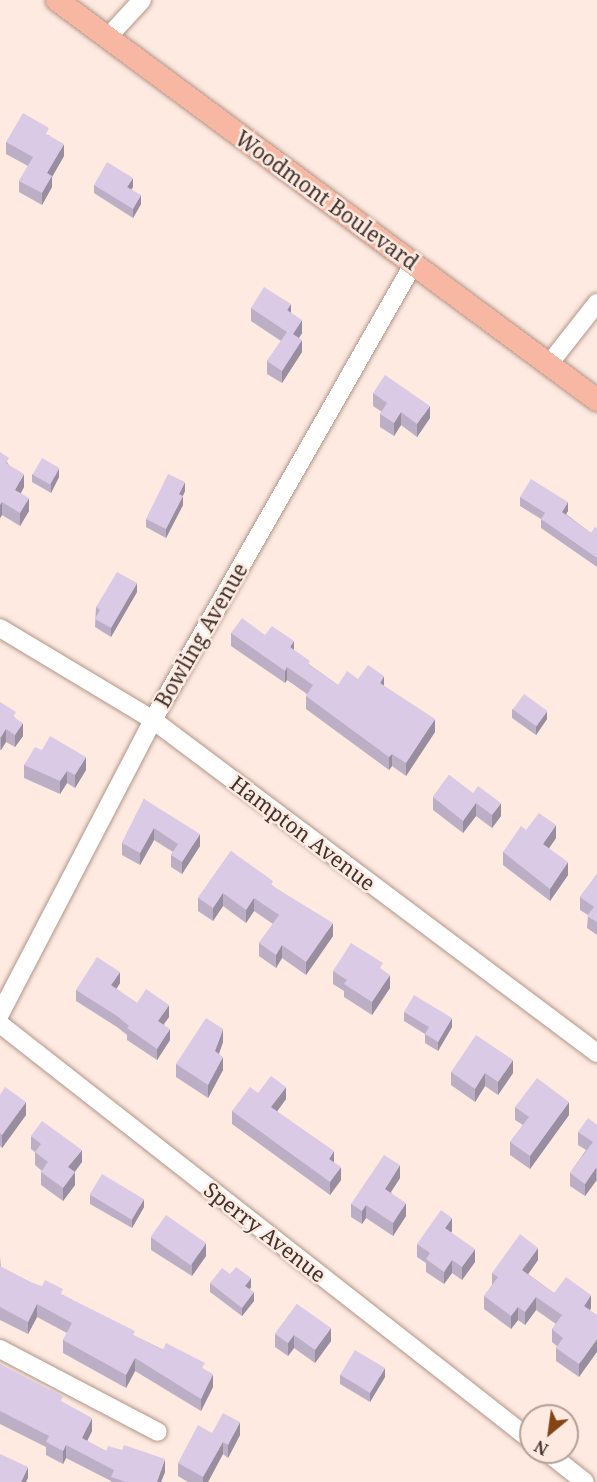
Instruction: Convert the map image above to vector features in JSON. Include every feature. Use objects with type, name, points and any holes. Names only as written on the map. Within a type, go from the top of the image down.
[{"type":"main road","name":"Woodmont Boulevard","points":[[57,0],[597,400]]},
{"type":"street","points":[[108,37],[142,0]]},
{"type":"street","name":"Bowling Avenue","points":[[0,1014],[153,720],[414,263]]},
{"type":"street","points":[[549,364],[597,303]]},
{"type":"street","name":"Hampton Avenue","points":[[0,628],[153,720],[597,1053]]},
{"type":"street","name":"Sperry Avenue","points":[[0,1024],[519,1431]]},
{"type":"street","points":[[0,1349],[158,1432]]},
{"type":"street","points":[[562,1464],[585,1482]]},
{"type":"building","points":[[23,113],[49,128],[46,134],[64,144],[47,173],[52,176],[42,193],[19,181],[33,157],[6,142]]},
{"type":"building","points":[[107,162],[133,178],[127,187],[141,195],[133,209],[94,185]]},
{"type":"building","points":[[264,287],[291,304],[287,310],[302,320],[293,334],[302,340],[282,371],[267,361],[287,332],[251,308]]},
{"type":"building","points":[[385,375],[430,406],[417,424],[401,412],[394,423],[380,414],[387,403],[373,393]]},
{"type":"building","points":[[0,452],[9,458],[6,463],[24,474],[15,490],[29,498],[20,513],[2,502],[0,505]]},
{"type":"building","points":[[42,458],[59,468],[50,484],[32,474]]},
{"type":"building","points":[[168,474],[185,482],[179,494],[183,496],[166,529],[146,519]]},
{"type":"building","points":[[531,479],[568,502],[562,512],[591,533],[595,527],[597,528],[597,558],[541,519],[545,513],[520,497]]},
{"type":"building","points":[[117,572],[137,583],[111,628],[95,619],[100,610],[96,607]]},
{"type":"building","points":[[242,618],[265,635],[272,626],[294,641],[290,647],[310,661],[308,664],[338,685],[347,671],[358,679],[368,665],[384,676],[380,683],[435,719],[406,763],[392,754],[389,757],[306,696],[313,685],[287,667],[285,671],[231,633]]},
{"type":"building","points":[[524,694],[547,711],[536,726],[513,709]]},
{"type":"building","points":[[0,702],[16,712],[13,717],[23,723],[15,735],[6,729],[0,737]]},
{"type":"building","points":[[50,736],[86,757],[75,775],[67,771],[60,781],[24,765],[35,747],[42,750]]},
{"type":"building","points":[[449,775],[473,793],[478,786],[501,803],[492,815],[476,803],[463,821],[433,797]]},
{"type":"building","points":[[144,799],[200,834],[182,862],[171,855],[178,844],[154,828],[140,853],[122,843]]},
{"type":"building","points":[[539,813],[556,825],[543,844],[568,862],[550,889],[503,852],[521,826],[526,830]]},
{"type":"building","points":[[231,851],[273,881],[271,885],[333,923],[306,962],[282,945],[276,955],[259,943],[279,915],[254,898],[246,910],[223,893],[213,908],[198,898]]},
{"type":"building","points":[[597,874],[597,922],[587,916],[594,907],[580,897]]},
{"type":"building","points":[[351,943],[383,963],[380,968],[390,975],[372,1002],[344,984],[347,980],[333,971]]},
{"type":"building","points":[[97,957],[120,972],[111,985],[137,1003],[146,989],[169,1005],[158,1021],[170,1029],[157,1049],[127,1028],[129,1026],[117,1016],[76,990]]},
{"type":"building","points":[[414,995],[452,1018],[438,1042],[425,1034],[429,1027],[404,1012]]},
{"type":"building","points":[[206,1018],[223,1029],[215,1051],[223,1057],[208,1085],[176,1064]]},
{"type":"building","points":[[476,1035],[513,1060],[498,1082],[485,1073],[475,1089],[451,1072]]},
{"type":"building","points":[[271,1076],[286,1087],[271,1107],[334,1151],[329,1159],[341,1167],[330,1182],[232,1111],[250,1087],[258,1093]]},
{"type":"building","points":[[537,1078],[569,1102],[530,1156],[510,1142],[529,1117],[515,1107]]},
{"type":"building","points":[[5,1087],[26,1102],[2,1135],[0,1133],[0,1095]]},
{"type":"building","points":[[588,1118],[597,1125],[597,1168],[585,1184],[570,1173],[593,1142],[578,1132]]},
{"type":"building","points":[[42,1121],[82,1150],[68,1167],[75,1172],[63,1188],[41,1172],[48,1162],[35,1152],[41,1144],[31,1136]]},
{"type":"building","points":[[384,1155],[400,1165],[385,1189],[406,1203],[393,1223],[366,1205],[362,1211],[351,1204]]},
{"type":"building","points":[[102,1174],[144,1199],[132,1220],[90,1195]]},
{"type":"building","points":[[441,1210],[452,1218],[445,1228],[475,1249],[462,1267],[452,1260],[444,1272],[426,1259],[430,1253],[417,1244]]},
{"type":"building","points":[[166,1215],[206,1243],[191,1265],[151,1237]]},
{"type":"building","points":[[520,1234],[538,1248],[522,1270],[554,1293],[566,1277],[591,1295],[584,1306],[597,1315],[597,1339],[579,1364],[556,1348],[563,1338],[552,1329],[562,1315],[536,1297],[525,1312],[518,1307],[511,1316],[484,1296],[498,1277],[492,1273]]},
{"type":"building","points":[[0,1266],[32,1283],[42,1286],[45,1280],[63,1289],[61,1294],[135,1331],[133,1335],[163,1350],[166,1343],[205,1363],[202,1368],[213,1374],[201,1399],[135,1358],[126,1375],[63,1340],[72,1323],[37,1304],[28,1322],[0,1307]]},
{"type":"building","points":[[236,1267],[251,1278],[245,1286],[254,1292],[242,1308],[210,1283],[222,1268],[230,1274]]},
{"type":"building","points":[[297,1304],[331,1328],[315,1350],[294,1335],[288,1343],[275,1334]]},
{"type":"building","points":[[355,1350],[385,1368],[370,1393],[340,1375]]},
{"type":"building","points":[[0,1364],[63,1396],[61,1401],[92,1418],[82,1438],[106,1451],[108,1446],[122,1450],[124,1445],[165,1459],[157,1482],[126,1482],[111,1477],[114,1470],[66,1445],[63,1451],[46,1442],[49,1436],[0,1411]]},
{"type":"building","points":[[223,1413],[240,1422],[228,1445],[223,1442],[203,1477],[178,1463],[198,1425],[212,1433]]},
{"type":"building","points":[[0,1454],[28,1467],[21,1482],[0,1482]]}]
